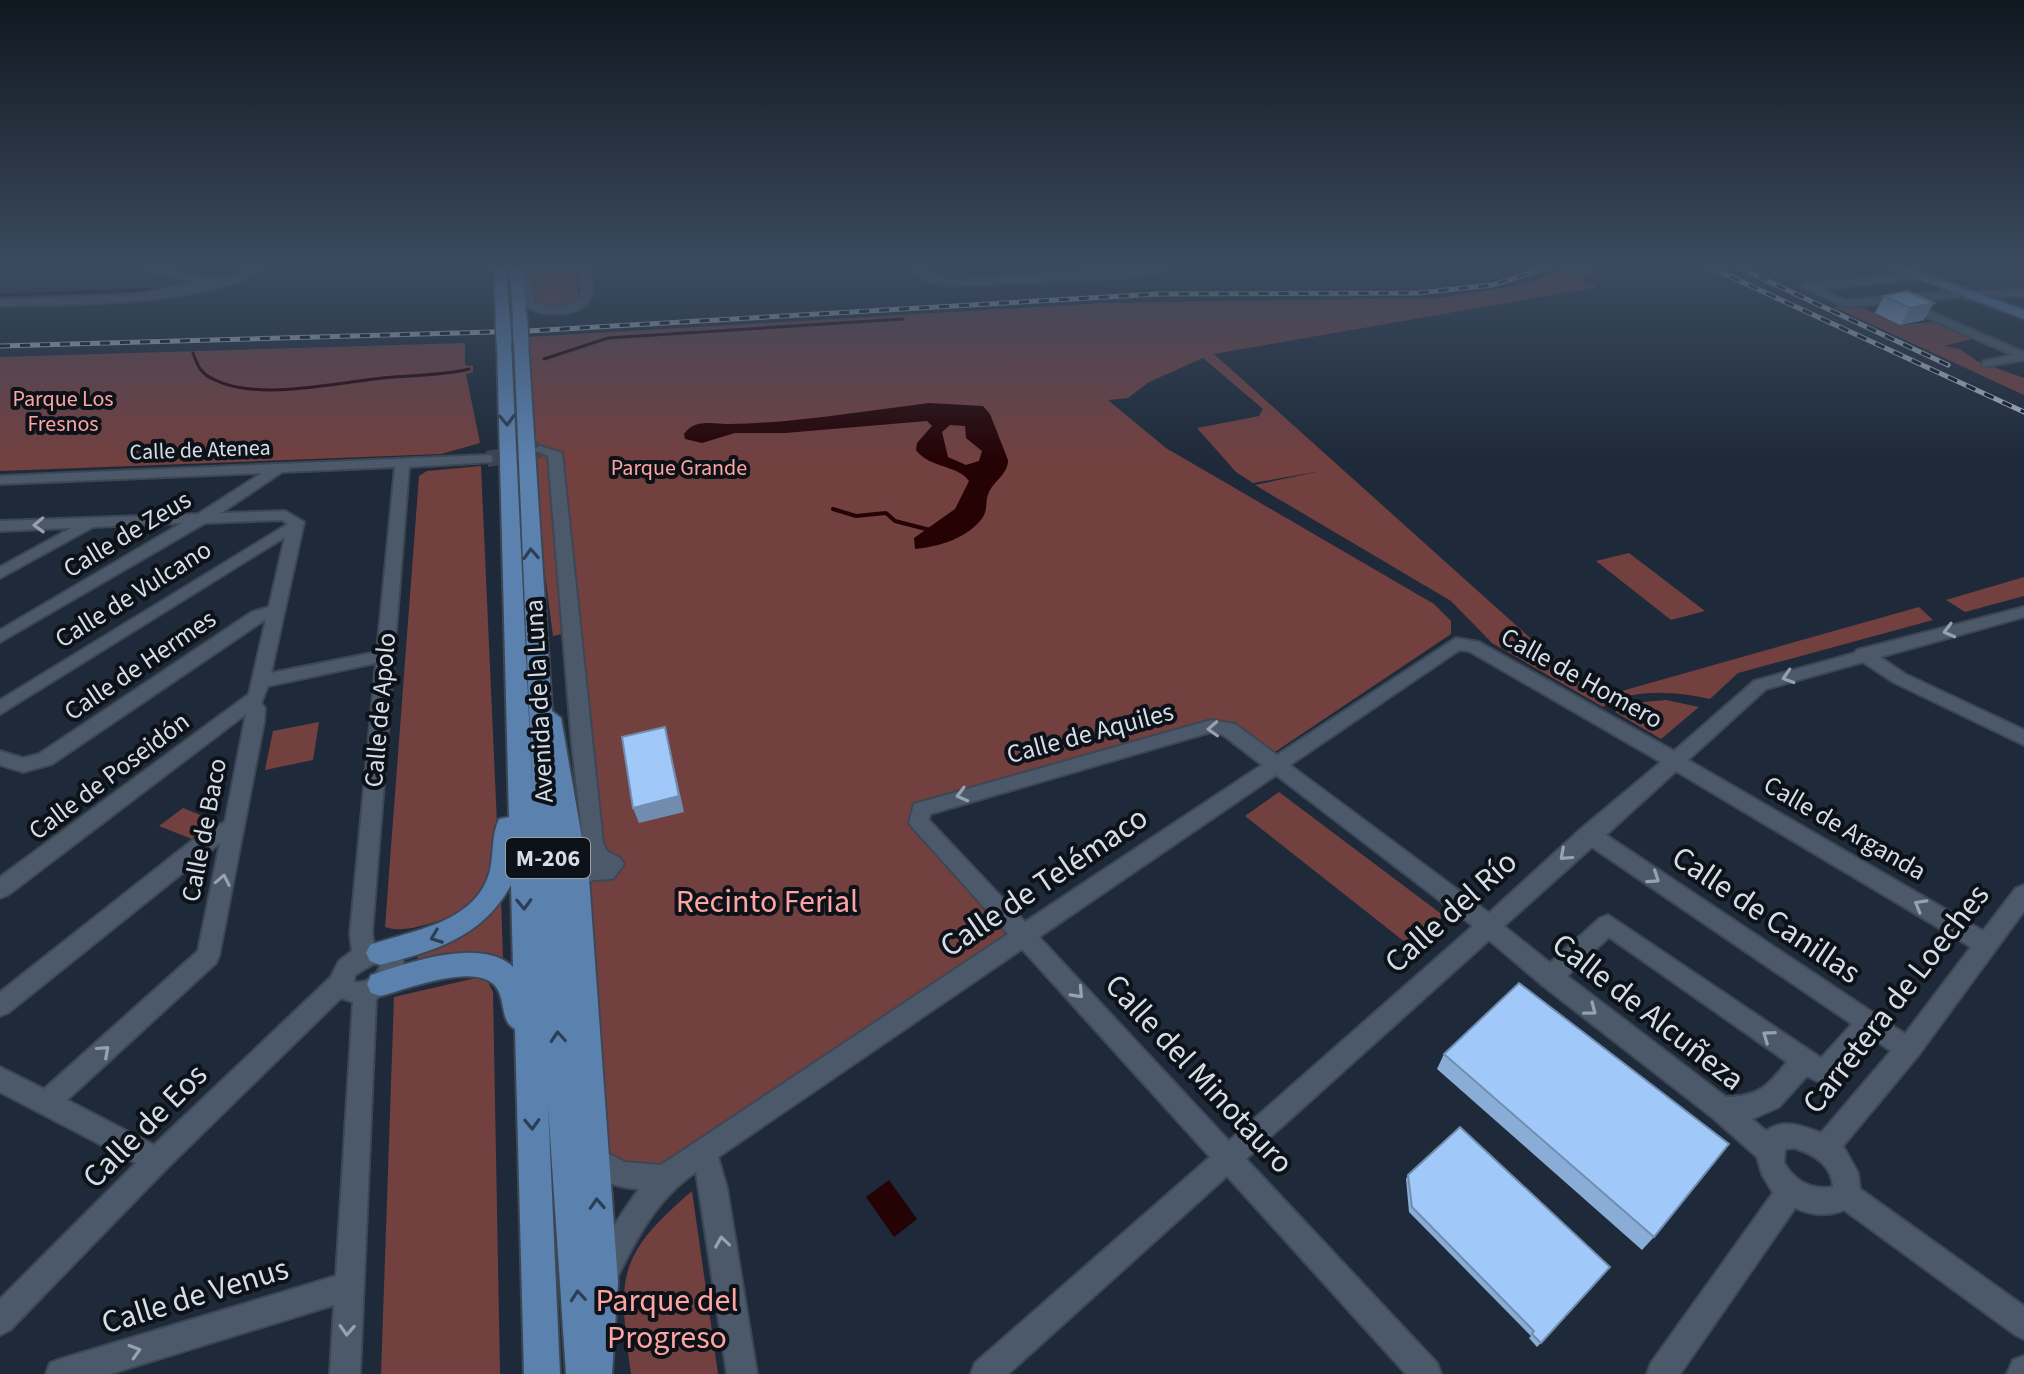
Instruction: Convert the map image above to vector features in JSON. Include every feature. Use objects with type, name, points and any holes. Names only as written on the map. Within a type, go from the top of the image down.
[{"type":"main road","name":"Avenida de la Luna","points":[[512,332],[526,668],[529,1046],[542,1374]]},
{"type":"main road","name":"Avenida de la Luna","points":[[526,668],[584,1374]]},
{"type":"main road","points":[[526,668],[556,744],[590,870],[595,1160],[601,1282],[595,1374]]},
{"type":"main road","points":[[372,954],[440,937],[469,923],[502,881],[509,843],[505,756],[526,668]]},
{"type":"main road","points":[[363,987],[469,963],[494,966],[508,980],[529,1046]]},
{"type":"street","points":[[1969,332],[2024,356]]},
{"type":"street","points":[[1987,364],[2024,356]]},
{"type":"street","points":[[540,450],[555,453],[593,843],[590,870]]},
{"type":"street","name":"Calle de Atenea","points":[[0,480],[487,459]]},
{"type":"street","name":"Calle de Apolo","points":[[363,987],[390,974],[393,963],[389,956],[372,954],[361,934],[402,464]]},
{"type":"street","name":"Calle de Zeus","points":[[0,637],[202,518],[277,469]]},
{"type":"street","points":[[0,526],[202,518],[290,522],[261,691],[249,704]]},
{"type":"street","name":"Calle de Vulcano","points":[[0,708],[278,534],[290,522]]},
{"type":"street","points":[[0,573],[92,523]]},
{"type":"street","name":"Calle de Hermes","points":[[0,758],[23,765],[34,764],[58,752],[258,616],[276,610]]},
{"type":"street","name":"Calle del Río","points":[[986,1374],[1589,834],[1760,685],[1863,654],[2024,612]]},
{"type":"street","name":"Calle de Homero","points":[[1462,643],[1674,760]]},
{"type":"street","name":"Calle de Telémaco","points":[[601,1282],[626,1229],[664,1178],[1449,647],[1462,643]]},
{"type":"street","points":[[1863,654],[1899,678],[2024,738]]},
{"type":"street","points":[[263,681],[384,656]]},
{"type":"street","name":"Calle de Baco","points":[[46,1103],[208,956],[255,722],[256,708],[249,704]]},
{"type":"street","name":"Calle de Poseidón","points":[[0,889],[249,704]]},
{"type":"street","name":"Calle de Aquiles","points":[[919,822],[921,809],[938,802],[1211,726],[1228,729],[1279,764]]},
{"type":"street","name":"Calle de Arganda","points":[[1674,760],[1987,945]]},
{"type":"street","name":"Calle de Alcuñeza","points":[[1279,764],[1488,924],[1550,978],[1722,1109],[1769,1150]]},
{"type":"street","name":"Calle del Minotauro","points":[[919,822],[1426,1374]]},
{"type":"street","points":[[0,1006],[206,841],[233,827]]},
{"type":"street","name":"Calle de Canillas","points":[[1589,834],[1908,1049]]},
{"type":"street","name":"Carretera de Loeches","points":[[1825,1148],[1908,1049],[2024,894]]},
{"type":"street","points":[[1550,978],[1608,924],[1823,1073],[1868,1023]]},
{"type":"street","name":"Calle de Eos","points":[[0,1320],[157,1160],[363,987],[347,967],[372,954]]},
{"type":"street","points":[[345,1374],[363,987]]},
{"type":"street","points":[[1722,1109],[1751,1109],[1765,1105],[1803,1061]]},
{"type":"street","points":[[0,1079],[157,1160]]},
{"type":"street","points":[[1777,1137],[1809,1139],[1825,1148],[1845,1172],[1846,1195],[1836,1203],[1824,1204],[1791,1191],[1774,1171],[1769,1150],[1777,1137]]},
{"type":"street","points":[[703,1151],[714,1188],[742,1374]]},
{"type":"street","points":[[595,1160],[622,1175],[664,1178]]},
{"type":"street","points":[[1662,1374],[1791,1191]]},
{"type":"street","points":[[1846,1195],[2024,1324]]},
{"type":"street","name":"Calle de Venus","points":[[61,1374],[349,1286]]},
{"type":"green space","name":"Recinto Ferial","points":[[610,332],[1339,332],[1214,354],[1597,698],[1919,607],[1933,620],[1738,673],[1710,699],[1683,694],[1641,694],[1627,696],[1603,707],[1492,643],[1451,601],[1255,485],[1321,471],[1253,483],[1236,472],[1197,428],[1259,416],[1263,409],[1203,358],[1149,382],[1128,398],[1108,400],[1166,448],[1434,604],[1451,621],[1451,634],[1269,756],[1211,726],[917,816],[1025,936],[670,1175],[595,1160],[576,878],[593,871],[571,632],[553,636],[538,521],[527,337]]},
{"type":"green space","points":[[1888,332],[1956,332],[1972,339],[1944,346],[1960,349],[1977,361],[2024,378],[2024,395]]},
{"type":"green space","name":"Parque Los Fresnos","points":[[465,343],[465,365],[473,366],[473,372],[466,374],[480,443],[441,454],[0,471],[0,357]]},
{"type":"green space","points":[[481,466],[498,846],[485,890],[470,907],[428,924],[406,929],[385,927],[419,476],[427,471]]},
{"type":"green space","points":[[1629,553],[1705,611],[1671,620],[1596,561]]},
{"type":"green space","points":[[2024,577],[2024,596],[1965,612],[1946,600]]},
{"type":"green space","points":[[1666,700],[1699,707],[1661,739],[1615,712],[1632,703]]},
{"type":"green space","points":[[319,722],[313,760],[265,770],[273,731]]},
{"type":"green space","points":[[1279,792],[1444,916],[1410,946],[1245,816]]},
{"type":"green space","points":[[183,808],[215,821],[192,839],[159,826]]},
{"type":"green space","points":[[501,899],[503,959],[417,970],[418,952],[462,936]]},
{"type":"green space","points":[[476,978],[487,980],[493,992],[500,1374],[381,1374],[394,997]]},
{"type":"green space","name":"Parque del Progreso","points":[[692,1191],[718,1374],[631,1374],[624,1314],[628,1271],[635,1253],[648,1234]]},
{"type":"shaded area","points":[[929,403],[983,406],[990,414],[1008,460],[1004,473],[989,492],[985,514],[977,524],[952,540],[924,548],[915,549],[914,538],[955,509],[969,481],[958,472],[928,460],[916,450],[917,443],[932,426],[927,421],[785,433],[735,433],[702,443],[685,439],[684,434],[688,429],[705,423],[780,421]],"holes":[[[950,425],[965,426],[966,438],[982,451],[979,461],[966,465],[948,457],[942,432]]]},
{"type":"shaded area","points":[[889,1180],[917,1219],[894,1237],[866,1197]]},
{"type":"building","points":[[665,727],[679,796],[633,808],[622,737]]},
{"type":"building","points":[[1519,983],[1729,1144],[1654,1237],[1444,1054]]},
{"type":"building","points":[[1460,1127],[1610,1267],[1541,1343],[1532,1334],[1534,1331],[1412,1207],[1408,1175]]},
{"type":"waterway","points":[[544,359],[608,338],[699,332]]},
{"type":"waterway","points":[[193,353],[201,370],[210,378],[253,389],[297,389],[469,369]]},
{"type":"waterway","points":[[833,509],[856,516],[886,513],[895,521],[930,530]]},
{"type":"tunnel","points":[[487,459],[540,450]]},
{"type":"railway","points":[[0,346],[489,332]]},
{"type":"railway","points":[[1851,332],[2024,412]]},
{"type":"railway","points":[[1877,332],[1948,365]]},
{"type":"park label","name":"Parque Grande","points":[[679,468]]}]
